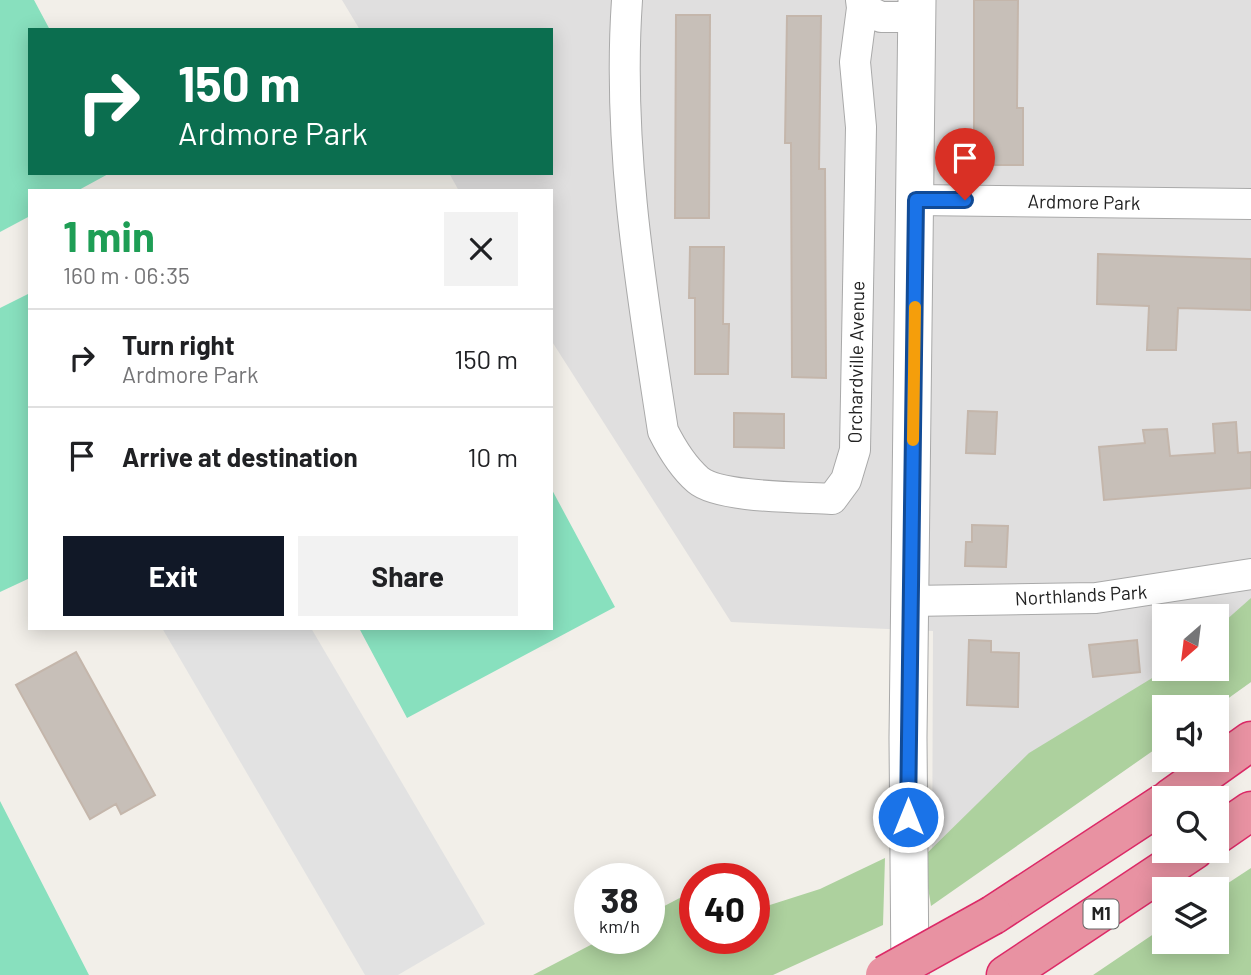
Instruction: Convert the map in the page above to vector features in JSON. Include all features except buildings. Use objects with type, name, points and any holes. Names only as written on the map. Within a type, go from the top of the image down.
[{"type":"highway","points":[[1188,786],[1251,741]]},
{"type":"highway","points":[[885,975],[993,915],[1152,811]]},
{"type":"highway","points":[[1229,826],[1251,811]]},
{"type":"highway","name":"M1","points":[[1006,975],[1174,863]]},
{"type":"street","name":"Orchardville Avenue","points":[[627,0],[627,153],[632,228],[663,431],[683,463],[699,481],[717,490],[832,499],[846,480],[855,450],[861,127],[855,62],[861,4],[881,17],[917,8]]},
{"type":"street","points":[[909,975],[917,8]]},
{"type":"street","name":"Ardmore Park","points":[[916,200],[1251,204]]},
{"type":"street","name":"Northlands Park","points":[[910,601],[1096,598],[1251,574]]},
{"type":"shaded area","points":[[342,0],[1251,0],[1251,682],[1229,698],[1229,695],[1152,695],[1152,751],[1031,835],[932,890],[933,631],[731,622],[553,343],[553,189],[458,189],[450,175],[553,175],[553,28],[359,28]]},
{"type":"shaded area","points":[[163,630],[312,630],[485,924],[398,975],[365,975]]},
{"type":"green space","points":[[0,0],[34,0],[49,28],[28,28],[28,175],[106,175],[81,189],[28,189],[28,217],[0,232]]},
{"type":"green space","points":[[28,294],[28,579],[0,592],[0,308]]},
{"type":"green space","points":[[553,492],[615,607],[407,718],[360,630],[553,630]]},
{"type":"green space","points":[[1251,598],[1251,682],[1229,698],[1229,695],[1152,695],[1152,751],[931,906],[923,857],[1029,753],[1152,678],[1152,681],[1229,681],[1229,617]]},
{"type":"green space","points":[[0,801],[89,975],[0,975]]},
{"type":"green space","points":[[885,858],[883,925],[773,975],[533,975],[574,954],[665,954],[665,906],[679,898],[679,954],[770,954],[770,905],[820,889]]},
{"type":"green space","points":[[1251,868],[1251,975],[1093,975],[1152,935],[1152,954],[1229,954],[1229,882]]},
{"type":"slow traffic","points":[[913,440],[915,307]]},
{"type":"route","points":[[908,817],[916,200],[965,200]]}]
